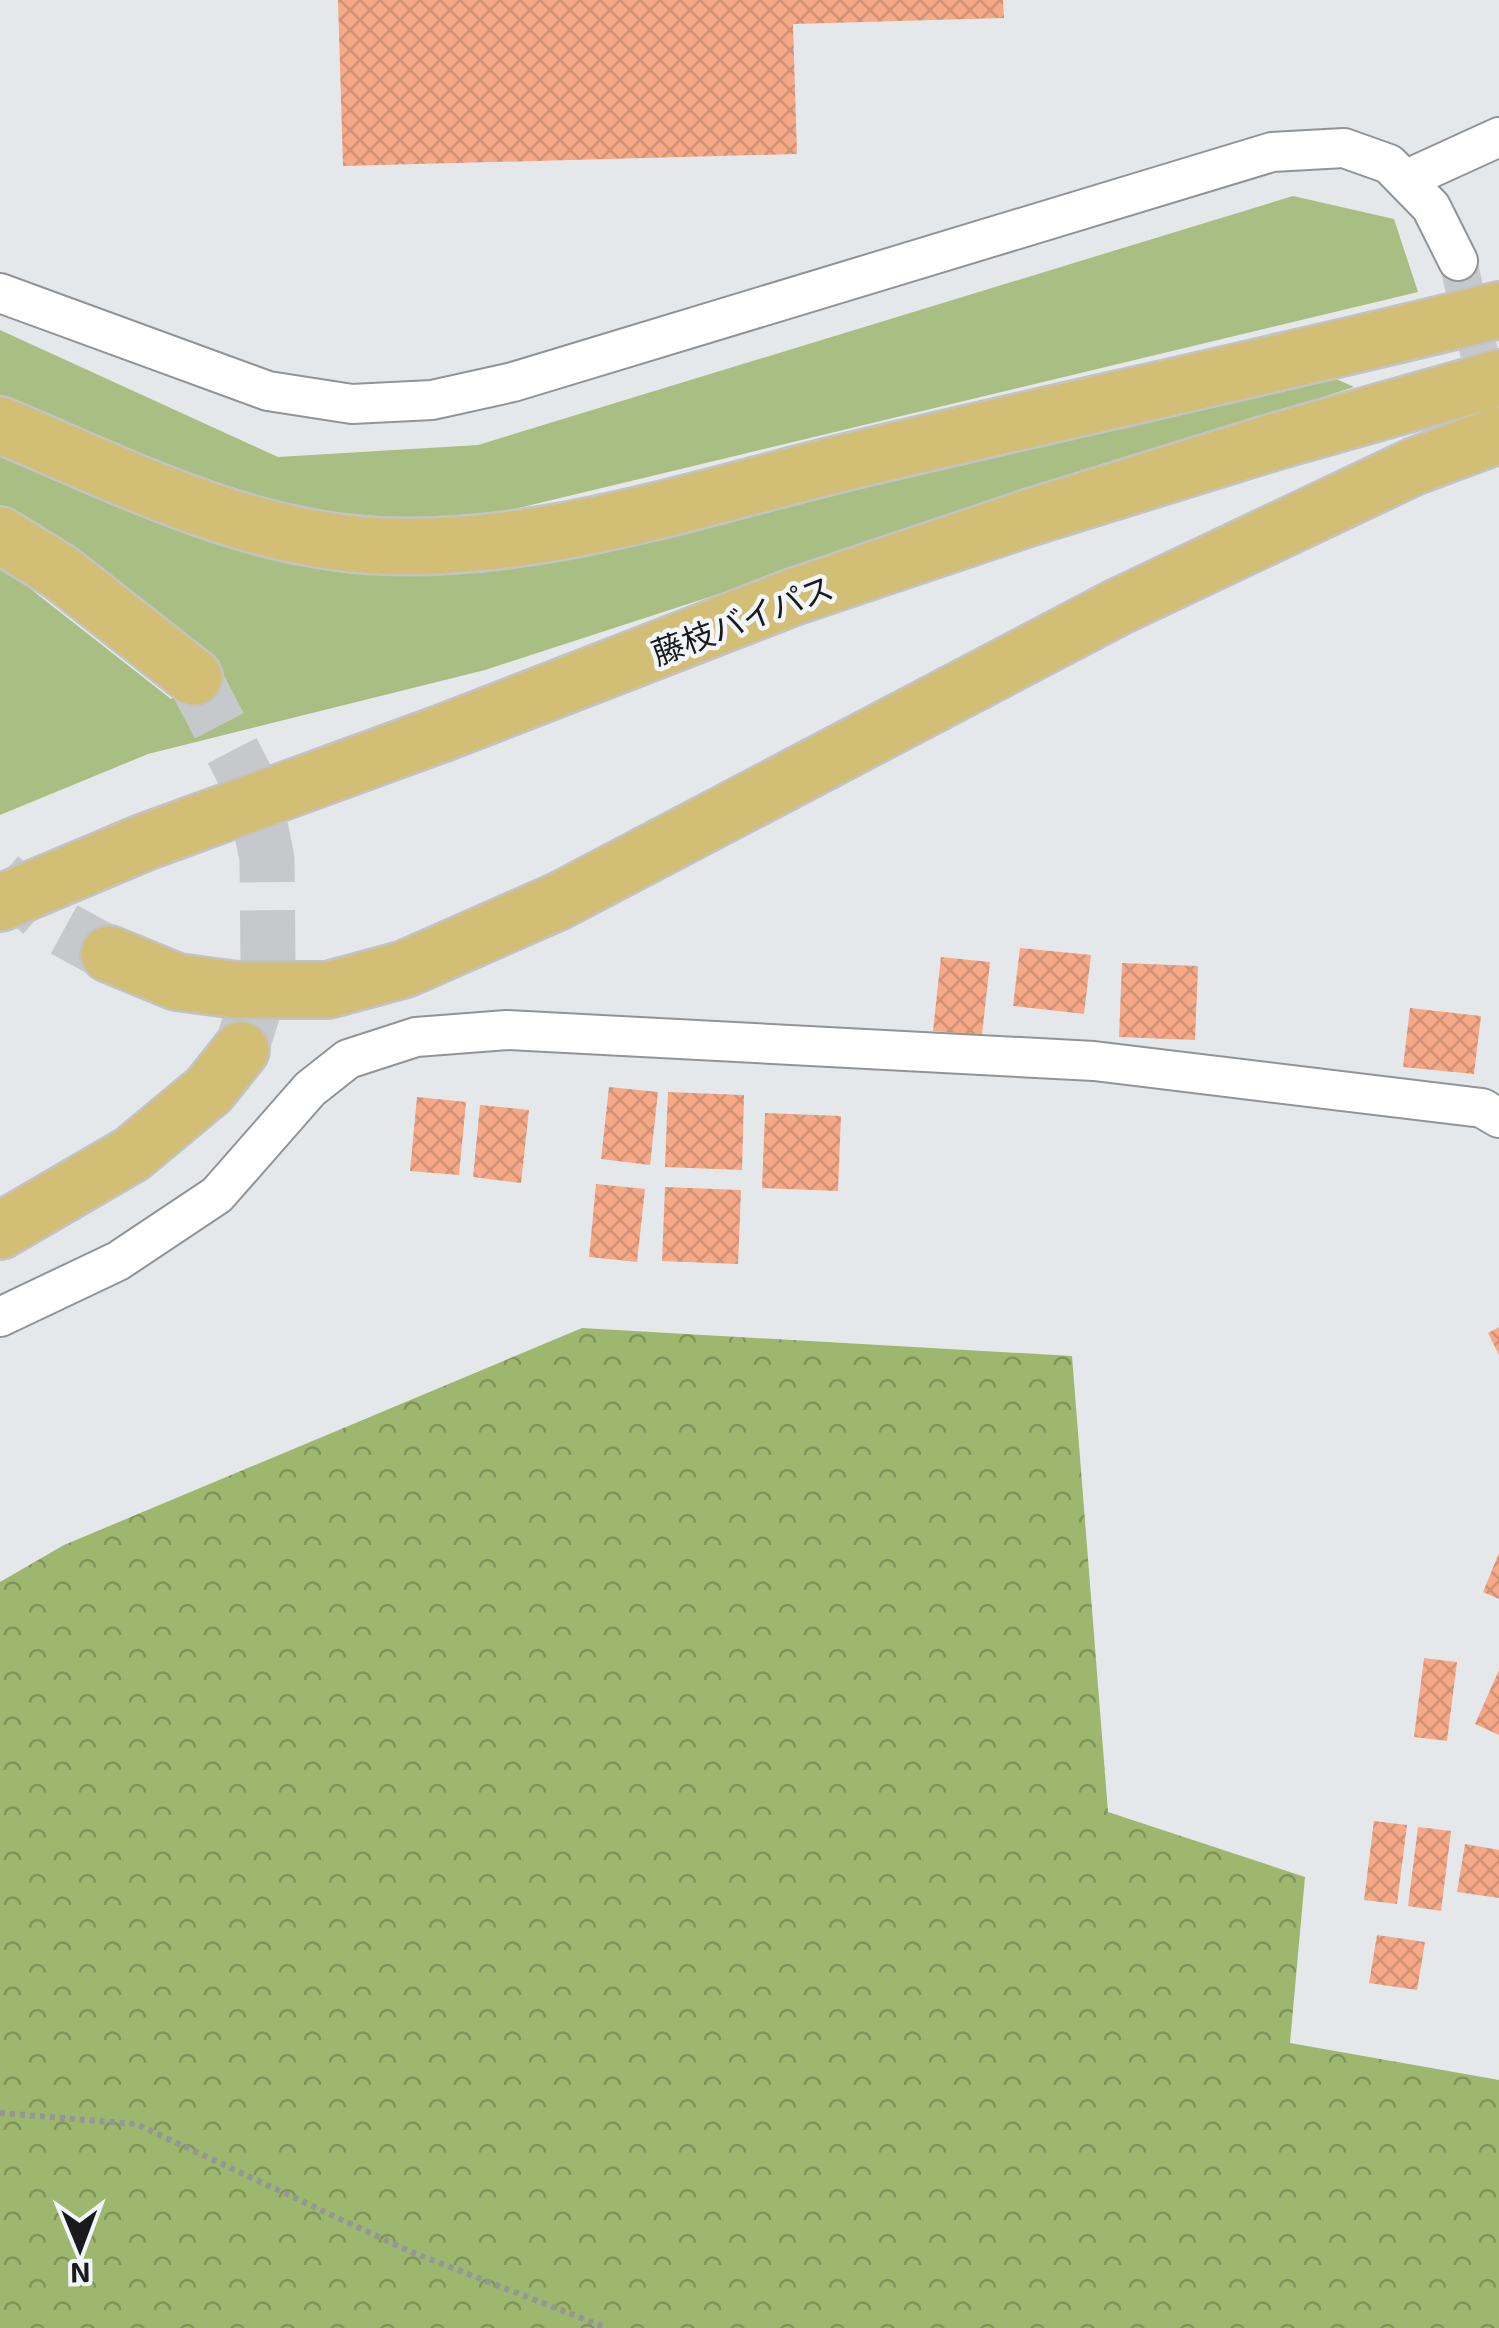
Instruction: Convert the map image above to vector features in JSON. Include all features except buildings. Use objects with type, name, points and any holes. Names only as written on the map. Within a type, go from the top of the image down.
[{"type":"highway","points":[[0,425],[210,512],[283,534],[381,546],[485,544],[590,527],[857,459],[1499,310]]},
{"type":"highway","name":"藤枝バイパス","points":[[0,903],[145,842],[443,733],[793,598],[1031,517],[1270,442],[1499,378]]},
{"type":"highway","points":[[109,954],[177,982],[238,990],[328,990],[405,969],[559,901],[1118,607],[1415,466],[1499,435]]},
{"type":"highway","points":[[0,535],[60,572],[194,677]]},
{"type":"highway","points":[[0,1231],[132,1154],[209,1090],[241,1050]]},
{"type":"street","points":[[1407,179],[1499,137]]},
{"type":"street","points":[[0,293],[268,391],[352,404],[432,400],[513,382],[1272,152],[1344,148],[1389,164],[1432,207],[1458,261]]},
{"type":"street","points":[[0,1317],[118,1261],[218,1195],[310,1089],[348,1059],[416,1038],[507,1030],[1094,1061],[1482,1108],[1499,1118]]},
{"type":"path","points":[[0,2113],[136,2124],[408,2251],[607,2328]]},
{"type":"green space","points":[[1293,196],[1394,219],[1418,292],[452,524],[257,505],[0,406],[0,330],[278,457],[478,445]]},
{"type":"green space","points":[[1314,369],[1354,387],[485,670],[148,754],[0,815],[0,565],[171,699],[209,668],[0,512],[0,441],[483,568]]},
{"type":"green space","points":[[582,1328],[1072,1356],[1108,1812],[1305,1877],[1290,2043],[1499,2080],[1499,2328],[0,2328],[0,1582],[64,1545]]},
{"type":"tunnel","points":[[1458,261],[1491,405]]},
{"type":"tunnel","points":[[194,677],[253,791],[267,858],[268,964],[241,1050]]},
{"type":"tunnel","points":[[0,877],[54,924],[109,954]]}]
